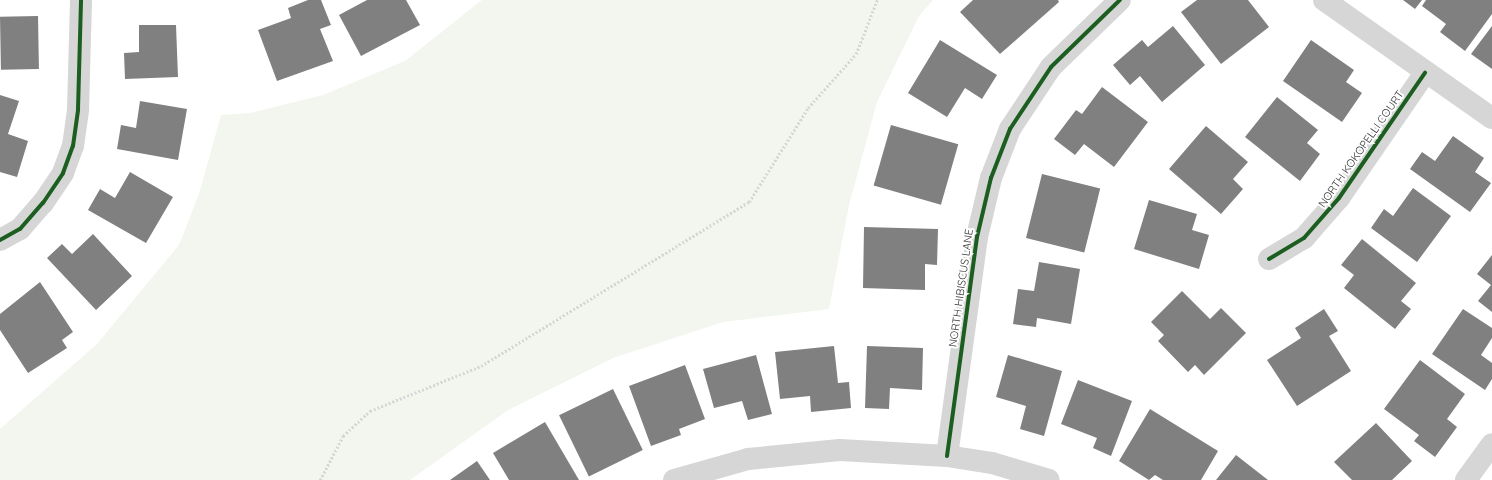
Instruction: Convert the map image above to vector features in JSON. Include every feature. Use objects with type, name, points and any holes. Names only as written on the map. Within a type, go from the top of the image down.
[{"type":"street","points":[[0,240],[20,229],[43,203],[63,173],[73,146],[79,102],[81,0]]},
{"type":"street","name":"NORTH HIBISCUS LANE","points":[[947,456],[977,237],[991,178],[1010,129],[1051,67],[1120,0]]},
{"type":"street","points":[[1324,0],[1425,73],[1492,118]]},
{"type":"street","name":"NORTH KOKOPELLI COURT","points":[[1269,259],[1304,238],[1340,198],[1425,73]]},
{"type":"street","points":[[674,480],[748,459],[840,450],[947,456],[992,463],[1049,480]]},
{"type":"street","points":[[1466,480],[1490,452]]},
{"type":"path","points":[[320,480],[343,436],[370,411],[481,366],[748,202],[808,108],[856,54],[877,0]]},
{"type":"shaded area","points":[[482,0],[933,0],[919,16],[877,102],[849,205],[829,309],[723,322],[613,358],[508,410],[410,480],[0,480],[0,429],[97,344],[179,245],[199,194],[221,115],[250,113],[323,95],[405,61]]},
{"type":"building","points":[[308,0],[321,0],[331,25],[320,29],[333,61],[277,81],[258,30],[291,18],[288,8]]},
{"type":"building","points":[[367,0],[406,0],[420,25],[361,56],[339,15]]},
{"type":"building","points":[[973,0],[1058,0],[1059,2],[1000,54],[960,12]]},
{"type":"building","points":[[1197,0],[1248,0],[1269,27],[1221,64],[1181,12]]},
{"type":"building","points":[[1403,0],[1422,0],[1415,9]]},
{"type":"building","points":[[1426,0],[1492,0],[1492,14],[1465,51],[1440,32],[1446,24],[1422,6]]},
{"type":"building","points":[[38,16],[39,69],[1,70],[0,17]]},
{"type":"building","points":[[139,25],[176,25],[178,77],[125,79],[124,53],[139,52]]},
{"type":"building","points":[[1173,26],[1205,65],[1162,102],[1140,76],[1130,85],[1113,65],[1142,40],[1148,47]]},
{"type":"building","points":[[1492,26],[1492,69],[1471,54]]},
{"type":"building","points":[[940,40],[997,75],[982,99],[965,88],[947,117],[908,93]]},
{"type":"building","points":[[1311,40],[1354,70],[1346,82],[1362,93],[1342,122],[1283,81]]},
{"type":"building","points":[[1102,87],[1148,122],[1114,167],[1084,144],[1075,155],[1054,139],[1076,110],[1082,114]]},
{"type":"building","points":[[0,95],[19,101],[8,134],[28,141],[17,177],[0,172]]},
{"type":"building","points":[[1277,97],[1318,130],[1307,143],[1320,154],[1300,181],[1245,137]]},
{"type":"building","points":[[140,101],[187,109],[178,160],[117,149],[121,125],[136,128]]},
{"type":"building","points":[[891,125],[958,144],[941,205],[874,186]]},
{"type":"building","points":[[1206,126],[1248,162],[1233,179],[1243,189],[1221,214],[1169,169]]},
{"type":"building","points":[[1453,136],[1484,158],[1475,172],[1491,183],[1470,212],[1410,169],[1422,152],[1435,161]]},
{"type":"building","points":[[130,172],[173,197],[146,243],[88,210],[100,189],[115,198]]},
{"type":"building","points":[[1042,174],[1100,189],[1084,253],[1026,238]]},
{"type":"building","points":[[1413,188],[1451,216],[1417,262],[1371,228],[1384,209],[1393,216]]},
{"type":"building","points":[[1149,200],[1197,214],[1192,230],[1209,235],[1199,269],[1134,249]]},
{"type":"building","points":[[864,227],[938,229],[937,265],[925,264],[925,290],[863,288]]},
{"type":"building","points":[[93,234],[132,276],[96,310],[47,258],[62,244],[72,254]]},
{"type":"building","points":[[1362,239],[1416,283],[1401,301],[1411,309],[1395,329],[1344,288],[1354,275],[1341,265]]},
{"type":"building","points":[[1492,255],[1492,312],[1478,301],[1491,285],[1477,274]]},
{"type":"building","points":[[1039,262],[1080,269],[1071,324],[1037,318],[1036,327],[1013,324],[1018,289],[1034,291]]},
{"type":"building","points":[[40,282],[73,332],[62,340],[67,348],[28,373],[0,330],[0,314]]},
{"type":"building","points":[[1182,291],[1210,319],[1221,308],[1246,333],[1204,375],[1195,365],[1188,372],[1158,341],[1164,335],[1151,322]]},
{"type":"building","points":[[1324,309],[1338,331],[1329,336],[1351,371],[1297,406],[1267,360],[1301,338],[1295,328]]},
{"type":"building","points":[[1463,309],[1492,328],[1492,338],[1481,355],[1492,363],[1492,379],[1485,390],[1432,354]]},
{"type":"building","points":[[834,346],[838,383],[849,382],[851,408],[811,412],[810,396],[780,399],[775,352]]},
{"type":"building","points":[[867,346],[923,348],[922,390],[890,388],[889,409],[865,408]]},
{"type":"building","points":[[756,355],[772,414],[748,420],[742,401],[714,408],[703,369]]},
{"type":"building","points":[[1008,355],[1062,371],[1044,436],[1020,429],[1026,406],[996,397]]},
{"type":"building","points":[[1420,360],[1465,394],[1447,419],[1457,427],[1435,457],[1414,441],[1419,435],[1384,409]]},
{"type":"building","points":[[685,365],[705,419],[679,429],[681,435],[651,446],[629,386]]},
{"type":"building","points":[[1078,380],[1132,401],[1111,456],[1093,448],[1097,438],[1061,424]]},
{"type":"building","points":[[613,389],[643,450],[589,476],[559,415]]},
{"type":"building","points":[[1150,409],[1218,451],[1201,480],[1163,480],[1155,475],[1149,480],[1119,461]]},
{"type":"building","points":[[545,422],[579,480],[509,480],[493,453]]},
{"type":"building","points":[[1376,423],[1412,461],[1392,480],[1352,480],[1334,462]]},
{"type":"building","points":[[1236,455],[1268,480],[1216,480]]},
{"type":"building","points":[[477,461],[490,480],[450,480]]},
{"type":"cycle path","points":[[0,240],[20,229],[43,203],[63,173],[73,146],[78,109],[81,0]]},
{"type":"cycle path","points":[[947,456],[977,237],[991,178],[1010,129],[1051,67],[1120,0]]},
{"type":"cycle path","points":[[1269,259],[1304,238],[1339,198],[1425,73]]}]
